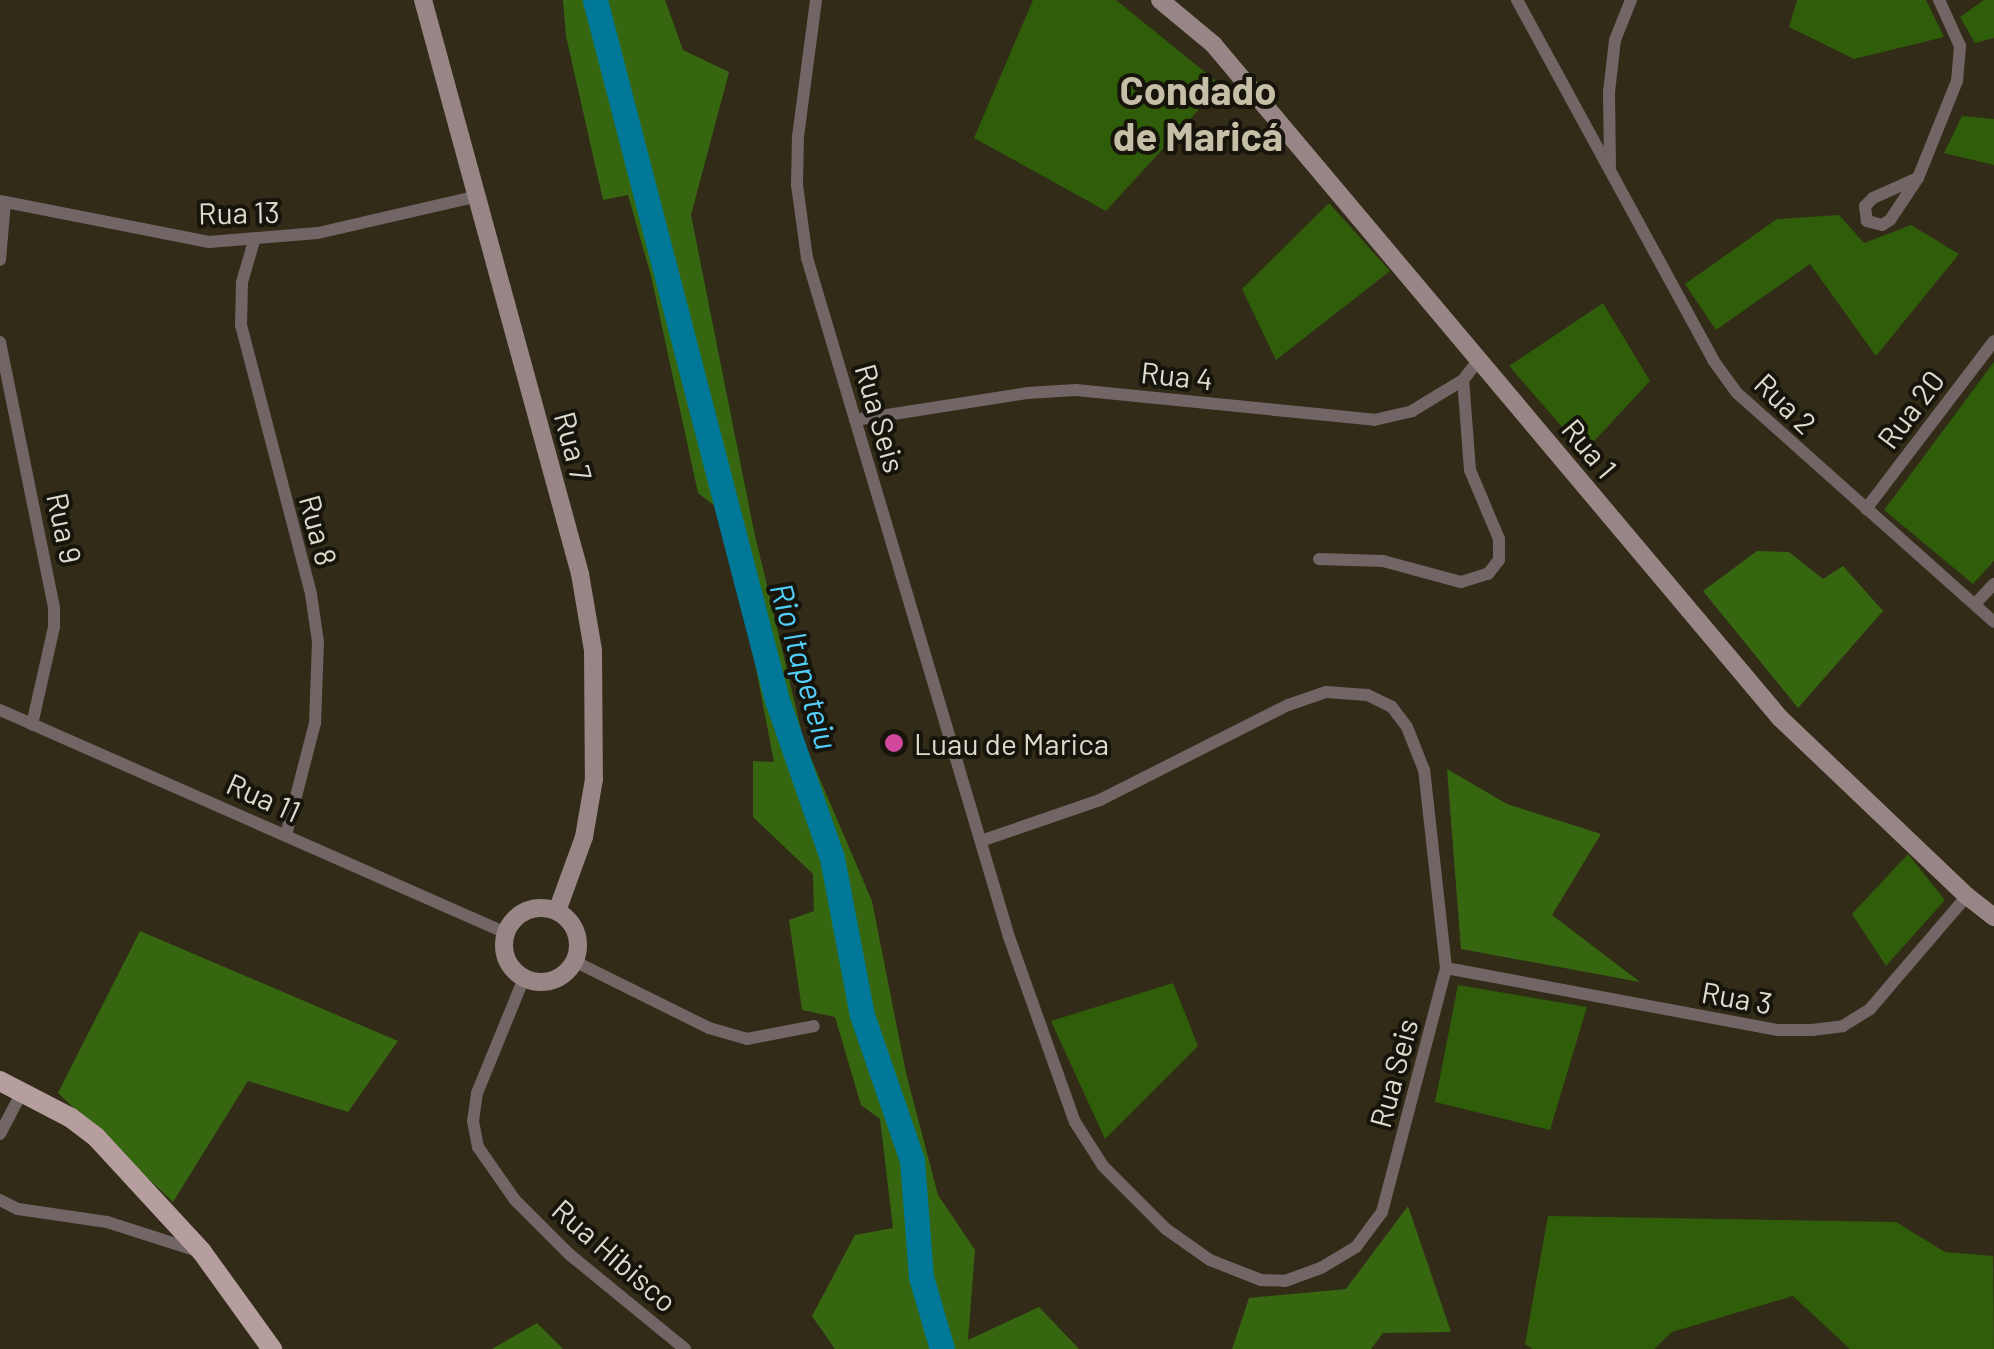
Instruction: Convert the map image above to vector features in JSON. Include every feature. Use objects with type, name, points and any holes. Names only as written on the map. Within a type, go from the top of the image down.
[{"type":"main road","points":[[0,1081],[96,1137],[202,1252],[272,1349]]},
{"type":"street","name":"Rua 7","points":[[424,0],[580,574],[593,650],[594,779],[584,837],[557,912]]},
{"type":"street","name":"Rua Seis","points":[[816,0],[796,186],[807,258],[980,841],[1009,937],[1074,1122],[1103,1166],[1166,1229],[1210,1260],[1261,1280],[1286,1281],[1321,1268],[1356,1247],[1382,1212],[1446,968],[1424,770],[1408,727],[1392,707],[1367,695],[1326,692],[1288,705],[1100,800],[980,841]]},
{"type":"street","name":"Rua 1","points":[[1160,0],[1213,44],[1780,718],[1967,896],[1994,917]]},
{"type":"street","name":"Rua 2","points":[[1517,0],[1712,360],[1759,416],[1994,622]]},
{"type":"street","name":"Rua 2","points":[[1610,168],[1609,92],[1615,40],[1631,0]]},
{"type":"street","points":[[1918,178],[1956,80],[1960,46],[1939,0]]},
{"type":"street","name":"Rua 13","points":[[3,202],[141,232],[209,242],[254,242],[318,233],[478,196]]},
{"type":"street","points":[[0,260],[3,202]]},
{"type":"street","name":"Rua 8","points":[[254,242],[242,282],[241,324],[310,594],[318,642],[315,723],[286,835]]},
{"type":"street","name":"Rua 20","points":[[1866,509],[1994,340]]},
{"type":"street","name":"Rua 9","points":[[0,342],[54,607],[54,627],[32,725]]},
{"type":"street","name":"Rua 4","points":[[855,420],[1027,393],[1076,390],[1374,420],[1412,411],[1462,380],[1478,361]]},
{"type":"street","points":[[1319,560],[1383,561],[1461,582],[1488,574],[1500,560],[1500,539],[1470,470],[1462,380]]},
{"type":"street","points":[[1976,604],[1994,584]]},
{"type":"street","name":"Rua 11","points":[[0,710],[506,933]]},
{"type":"street","name":"Rua 3","points":[[1446,968],[1778,1030],[1843,1026],[1870,1009],[1967,896]]},
{"type":"street","points":[[526,911],[557,912],[576,932],[574,961],[548,982],[524,978],[507,959],[506,933],[526,911]]},
{"type":"street","points":[[574,961],[708,1028],[748,1039],[814,1026]]},
{"type":"street","name":"Rua Hibisco","points":[[524,978],[477,1093],[473,1121],[478,1147],[515,1200],[570,1254],[685,1349]]},
{"type":"street","points":[[0,1134],[22,1092]]},
{"type":"street","points":[[0,1200],[18,1210],[107,1222],[202,1252]]},
{"type":"green space","points":[[563,0],[665,0],[683,50],[729,72],[691,215],[754,531],[804,742],[872,901],[906,1073],[938,1195],[975,1250],[968,1340],[1039,1307],[1079,1349],[835,1349],[812,1316],[855,1235],[893,1228],[880,1119],[861,1105],[835,1017],[802,1010],[789,920],[814,911],[813,874],[753,817],[753,761],[774,762],[746,617],[715,506],[698,493],[651,276],[628,195],[603,200],[566,36]]},
{"type":"green space","points":[[1033,0],[1116,0],[1221,85],[1106,211],[974,138]]},
{"type":"green space","points":[[1797,0],[1926,0],[1944,37],[1854,59],[1789,27]]},
{"type":"green space","points":[[1984,0],[1994,0],[1994,38],[1975,43],[1960,17]]},
{"type":"green space","points":[[1962,116],[1994,119],[1994,165],[1944,153]]},
{"type":"green space","points":[[1329,203],[1390,271],[1276,360],[1242,289]]},
{"type":"green space","points":[[1839,215],[1864,243],[1911,225],[1959,254],[1876,356],[1810,264],[1716,330],[1685,284],[1777,219]]},
{"type":"green space","points":[[1603,303],[1650,381],[1584,452],[1509,366]]},
{"type":"green space","points":[[1994,362],[1994,561],[1973,584],[1884,510]]},
{"type":"green space","points":[[1757,551],[1789,552],[1823,579],[1843,566],[1883,611],[1798,708],[1703,591]]},
{"type":"green space","points":[[1447,769],[1507,804],[1601,834],[1552,915],[1640,982],[1461,949]]},
{"type":"green space","points":[[1908,854],[1945,900],[1886,966],[1852,914]]},
{"type":"green space","points":[[140,931],[398,1041],[348,1112],[248,1081],[173,1202],[58,1093]]},
{"type":"green space","points":[[1173,983],[1198,1046],[1105,1139],[1051,1021]]},
{"type":"green space","points":[[1458,985],[1587,1007],[1550,1130],[1435,1102]]},
{"type":"green space","points":[[1408,1206],[1451,1332],[1383,1333],[1371,1349],[1232,1349],[1249,1298],[1346,1289]]},
{"type":"green space","points":[[1548,1216],[1896,1222],[1945,1252],[1993,1256],[1994,1349],[1850,1349],[1793,1296],[1672,1332],[1654,1349],[1533,1349],[1525,1344]]},
{"type":"green space","points":[[537,1323],[563,1349],[492,1349]]},
{"type":"waterway","name":"Rio Itapeteiu","points":[[595,0],[777,700],[832,858],[862,1015],[912,1160],[921,1277],[942,1349]]},
{"type":"place","name":"Luau de Marica","points":[[894,743]]},
{"type":"district","name":"Condado de Maricá","points":[[1198,112]]}]
